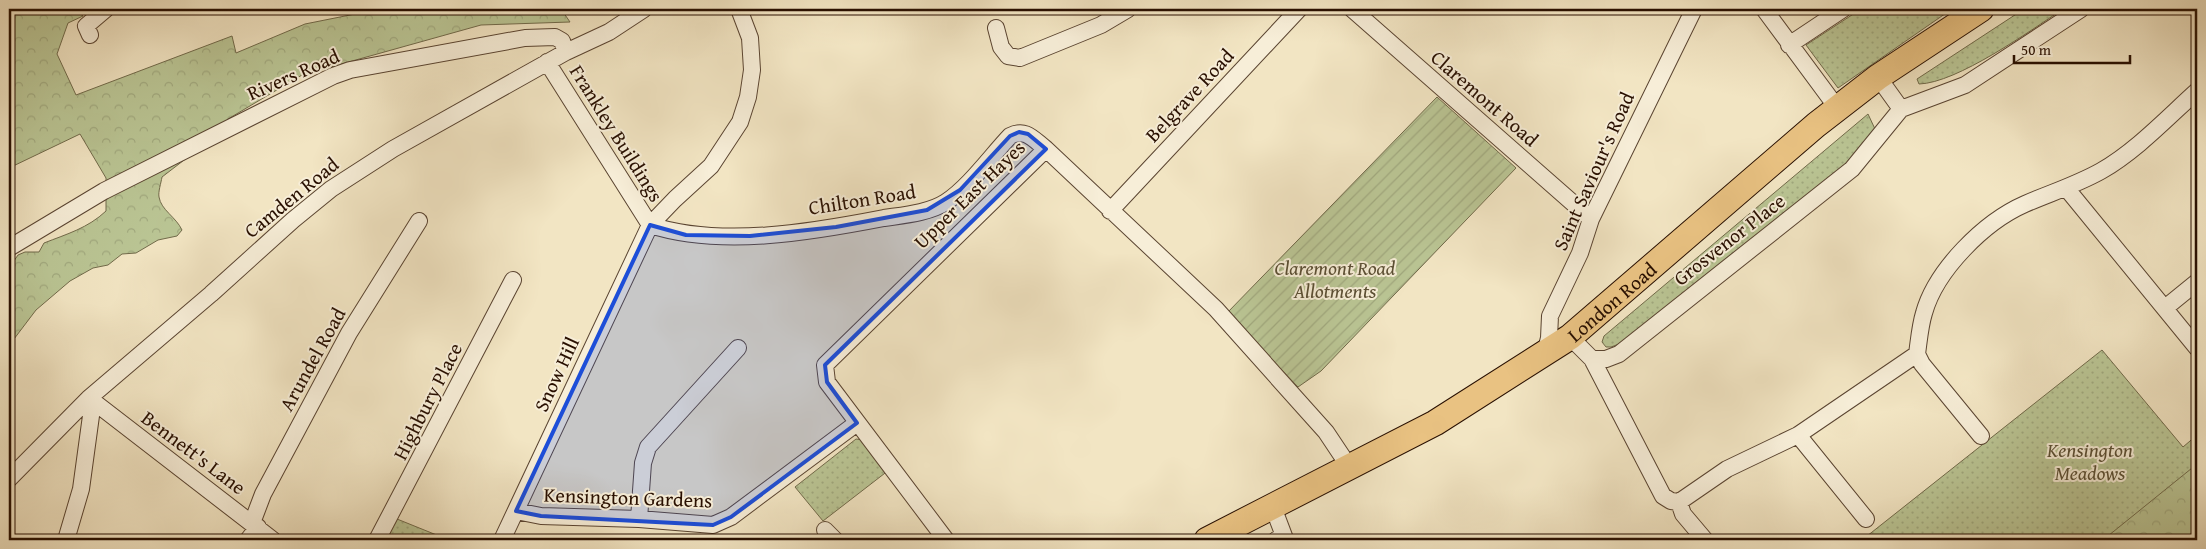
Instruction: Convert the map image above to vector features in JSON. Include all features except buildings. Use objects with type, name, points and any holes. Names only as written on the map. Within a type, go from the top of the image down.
[{"type":"highway","name":"London Road","points":[[1208,540],[1435,423],[1570,337],[1878,77],[1982,9]]},
{"type":"street","points":[[90,35],[86,26],[106,9]]},
{"type":"street","name":"Camden Road","points":[[9,479],[91,400],[293,220],[338,184],[392,149],[547,62],[609,32],[644,9]]},
{"type":"street","name":"Snow Hill","points":[[502,540],[650,225],[711,166],[740,122],[748,97],[752,70],[750,38],[739,9]]},
{"type":"street","points":[[996,28],[1001,47],[1008,56],[1020,58],[1101,25],[1128,9]]},
{"type":"street","name":"Belgrave Road","points":[[1110,211],[1299,9]]},
{"type":"street","name":"Claremont Road","points":[[1352,9],[1591,219]]},
{"type":"street","name":"Saint Saviour's Road","points":[[1545,354],[1549,338],[1550,316],[1580,253],[1591,219],[1694,9]]},
{"type":"street","points":[[1764,9],[1838,109]]},
{"type":"street","points":[[1789,45],[1843,9]]},
{"type":"street","points":[[1878,77],[1901,109],[1965,85],[2081,9]]},
{"type":"street","name":"Rivers Road","points":[[9,248],[104,191],[342,73],[526,38],[555,37],[562,41],[566,52]]},
{"type":"street","name":"Frankley Buildings","points":[[547,62],[650,225]]},
{"type":"street","points":[[1980,436],[1922,364],[1917,354],[1924,313],[1932,293],[1953,260],[1983,230],[2023,204],[2068,188],[2102,170],[2127,153],[2197,91]]},
{"type":"street","name":"Grosvenor Place","points":[[1592,360],[1606,359],[1619,354],[1852,169],[1901,109]]},
{"type":"street","name":"Chilton Road","points":[[650,225],[686,235],[750,236],[836,227],[927,210],[946,202],[960,190],[1010,136],[1018,132],[1028,134],[1046,149]]},
{"type":"street","name":"Upper East Hayes","points":[[946,540],[827,382],[825,365],[1046,149],[1216,309],[1326,432],[1350,468]]},
{"type":"street","points":[[2068,188],[2197,348]]},
{"type":"street","name":"Arundel Road","points":[[248,540],[255,525],[263,494],[348,333],[419,221]]},
{"type":"street","name":"Highbury Place","points":[[377,540],[513,280]]},
{"type":"street","points":[[2165,308],[2197,282]]},
{"type":"street","points":[[1570,337],[1592,360],[1663,496],[1671,501],[1679,502],[1727,469],[1798,434],[1917,354]]},
{"type":"street","points":[[639,519],[643,463],[648,447],[738,348]]},
{"type":"street","points":[[66,540],[81,489],[91,400]]},
{"type":"street","name":"Bennett's Lane","points":[[91,400],[273,540]]},
{"type":"street","name":"Kensington Gardens","points":[[516,511],[541,516],[639,519],[713,525],[731,517],[857,423]]},
{"type":"street","points":[[1798,434],[1866,519]]},
{"type":"street","points":[[1679,502],[1683,514],[1705,540]]},
{"type":"street","points":[[1273,507],[1284,536],[1276,540]]},
{"type":"highlighted area","points":[[1019,132],[1028,134],[1046,149],[825,365],[827,382],[857,423],[731,517],[713,525],[541,516],[516,511],[650,225],[686,235],[750,236],[836,227],[927,210],[960,190],[1010,136]]},
{"type":"green space","points":[[9,9],[74,9],[83,16],[68,23],[57,54],[76,95],[232,36],[236,53],[305,24],[380,9],[561,9],[570,22],[481,25],[302,75],[228,119],[218,134],[162,177],[159,190],[160,202],[182,230],[177,236],[158,240],[136,253],[122,254],[108,265],[93,268],[70,281],[36,310],[14,339],[9,342],[9,268],[18,255],[25,252],[39,252],[44,243],[85,226],[106,211],[106,178],[80,134],[9,168]]},
{"type":"green space","points":[[1861,9],[1952,9],[1838,88],[1806,45]]},
{"type":"green space","points":[[2024,9],[2063,9],[1973,66],[1935,81],[1919,84],[1917,79]]},
{"type":"green space","name":"Claremont Road Allotments","points":[[1437,97],[1516,168],[1321,371],[1298,387],[1227,313]]},
{"type":"green space","points":[[1868,114],[1875,129],[1866,148],[1824,185],[1619,344],[1606,347],[1602,342],[1604,336]]},
{"type":"green space","name":"Kensington Meadows","points":[[2102,350],[2183,447],[2197,435],[2197,540],[1862,540]]},
{"type":"green space","points":[[856,439],[863,440],[889,470],[823,521],[795,487]]},
{"type":"green space","points":[[2197,464],[2197,540],[2103,540]]},
{"type":"green space","points":[[397,519],[449,540],[386,540]]}]
